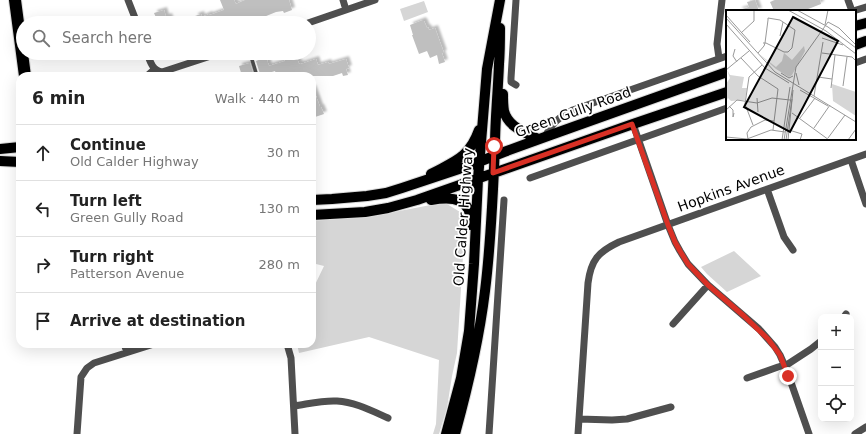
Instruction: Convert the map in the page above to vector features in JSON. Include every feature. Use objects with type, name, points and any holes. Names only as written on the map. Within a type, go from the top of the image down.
[{"type":"highway","points":[[14,0],[16,16]]},
{"type":"highway","points":[[23,60],[24,72]]},
{"type":"main road","name":"Old Calder Highway","points":[[456,434],[472,366],[485,292],[491,227],[500,63],[500,0]]},
{"type":"main road","name":"Old Calder Highway","points":[[446,434],[461,378],[469,331],[483,118],[488,69],[500,0]]},
{"type":"main road","points":[[856,26],[866,23]]},
{"type":"main road","points":[[856,45],[866,41]]},
{"type":"main road","points":[[500,63],[504,108],[507,118],[511,124],[542,138]]},
{"type":"main road","name":"Green Gully Road","points":[[316,200],[360,197],[386,193],[480,162],[542,138],[726,72]]},
{"type":"main road","points":[[316,215],[365,212],[388,208],[417,200],[726,92]]},
{"type":"main road","points":[[402,188],[458,160],[463,156],[475,140],[483,118]]},
{"type":"main road","points":[[0,149],[16,147]]},
{"type":"main road","points":[[0,161],[16,162]]},
{"type":"main road","points":[[402,204],[451,198],[463,202],[469,210],[471,221],[468,267],[469,331]]},
{"type":"street","points":[[128,0],[134,16]]},
{"type":"street","points":[[343,0],[346,10]]},
{"type":"street","points":[[316,20],[375,0]]},
{"type":"street","points":[[516,0],[511,78],[511,82],[516,85]]},
{"type":"street","points":[[719,58],[717,44],[722,0]]},
{"type":"street","points":[[848,0],[853,10]]},
{"type":"street","points":[[856,10],[866,7]]},
{"type":"street","points":[[542,138],[551,125],[562,116],[573,110],[726,56]]},
{"type":"street","points":[[856,63],[866,59]]},
{"type":"street","points":[[150,60],[155,69],[158,71],[166,71],[199,60]]},
{"type":"street","points":[[152,72],[155,69]]},
{"type":"street","points":[[530,178],[726,108]]},
{"type":"street","points":[[632,124],[675,242],[688,264],[708,285],[749,320],[768,339],[777,351],[784,365],[808,434]]},
{"type":"street","name":"Hopkins Avenue","points":[[578,434],[588,283],[592,265],[605,249],[619,242],[866,154]]},
{"type":"street","points":[[851,160],[866,204]]},
{"type":"street","points":[[767,189],[784,236],[793,250]]},
{"type":"street","points":[[489,434],[504,200]]},
{"type":"street","points":[[673,324],[708,285]]},
{"type":"street","points":[[747,378],[788,364],[802,356],[818,343]]},
{"type":"street","points":[[126,348],[127,352]]},
{"type":"street","points":[[77,434],[80,385],[81,377],[84,372],[94,363],[140,348]]},
{"type":"street","points":[[288,348],[292,358],[295,434]]},
{"type":"street","points":[[294,406],[319,402],[339,401],[361,407],[388,418]]},
{"type":"street","points":[[579,418],[619,420],[671,408]]},
{"type":"street","points":[[855,434],[866,427]]},
{"type":"lane","points":[[252,60],[256,72]]},
{"type":"shaded area","points":[[424,1],[428,12],[404,21],[400,9]]},
{"type":"shaded area","points":[[436,204],[447,204],[460,212],[465,224],[457,353],[447,408],[439,434],[433,434],[436,424],[439,360],[369,337],[299,353],[298,348],[316,348],[316,283],[324,266],[316,264],[316,221],[373,216]]},
{"type":"shaded area","points":[[734,251],[761,276],[727,292],[701,267]]},
{"type":"building","points":[[220,0],[234,0],[236,4],[245,0],[289,0],[292,10],[284,13],[283,11],[276,12],[266,16],[204,16],[224,10]]},
{"type":"building","points":[[755,0],[759,10],[739,10],[749,7],[747,2]]},
{"type":"building","points":[[775,0],[820,0],[821,4],[806,10],[774,10],[770,2]]},
{"type":"building","points":[[164,10],[166,16],[155,16],[154,13]]},
{"type":"building","points":[[423,20],[429,30],[435,28],[444,53],[442,53],[445,62],[439,64],[437,55],[430,58],[427,51],[419,54],[410,25]]},
{"type":"building","points":[[316,59],[318,65],[328,62],[329,64],[346,59],[349,68],[346,69],[348,75],[343,76],[342,73],[333,76],[316,76],[316,72],[259,72],[256,61],[267,60],[269,66],[285,61],[298,60],[299,64],[301,64]]},
{"type":"building","points":[[250,63],[253,72],[241,72],[239,66]]},
{"type":"building","points":[[316,96],[320,107],[324,114],[316,117]]},
{"type":"route","points":[[494,146],[493,173],[632,124],[668,225],[675,242],[688,264],[708,285],[759,329],[768,339],[780,355],[788,376]]}]
